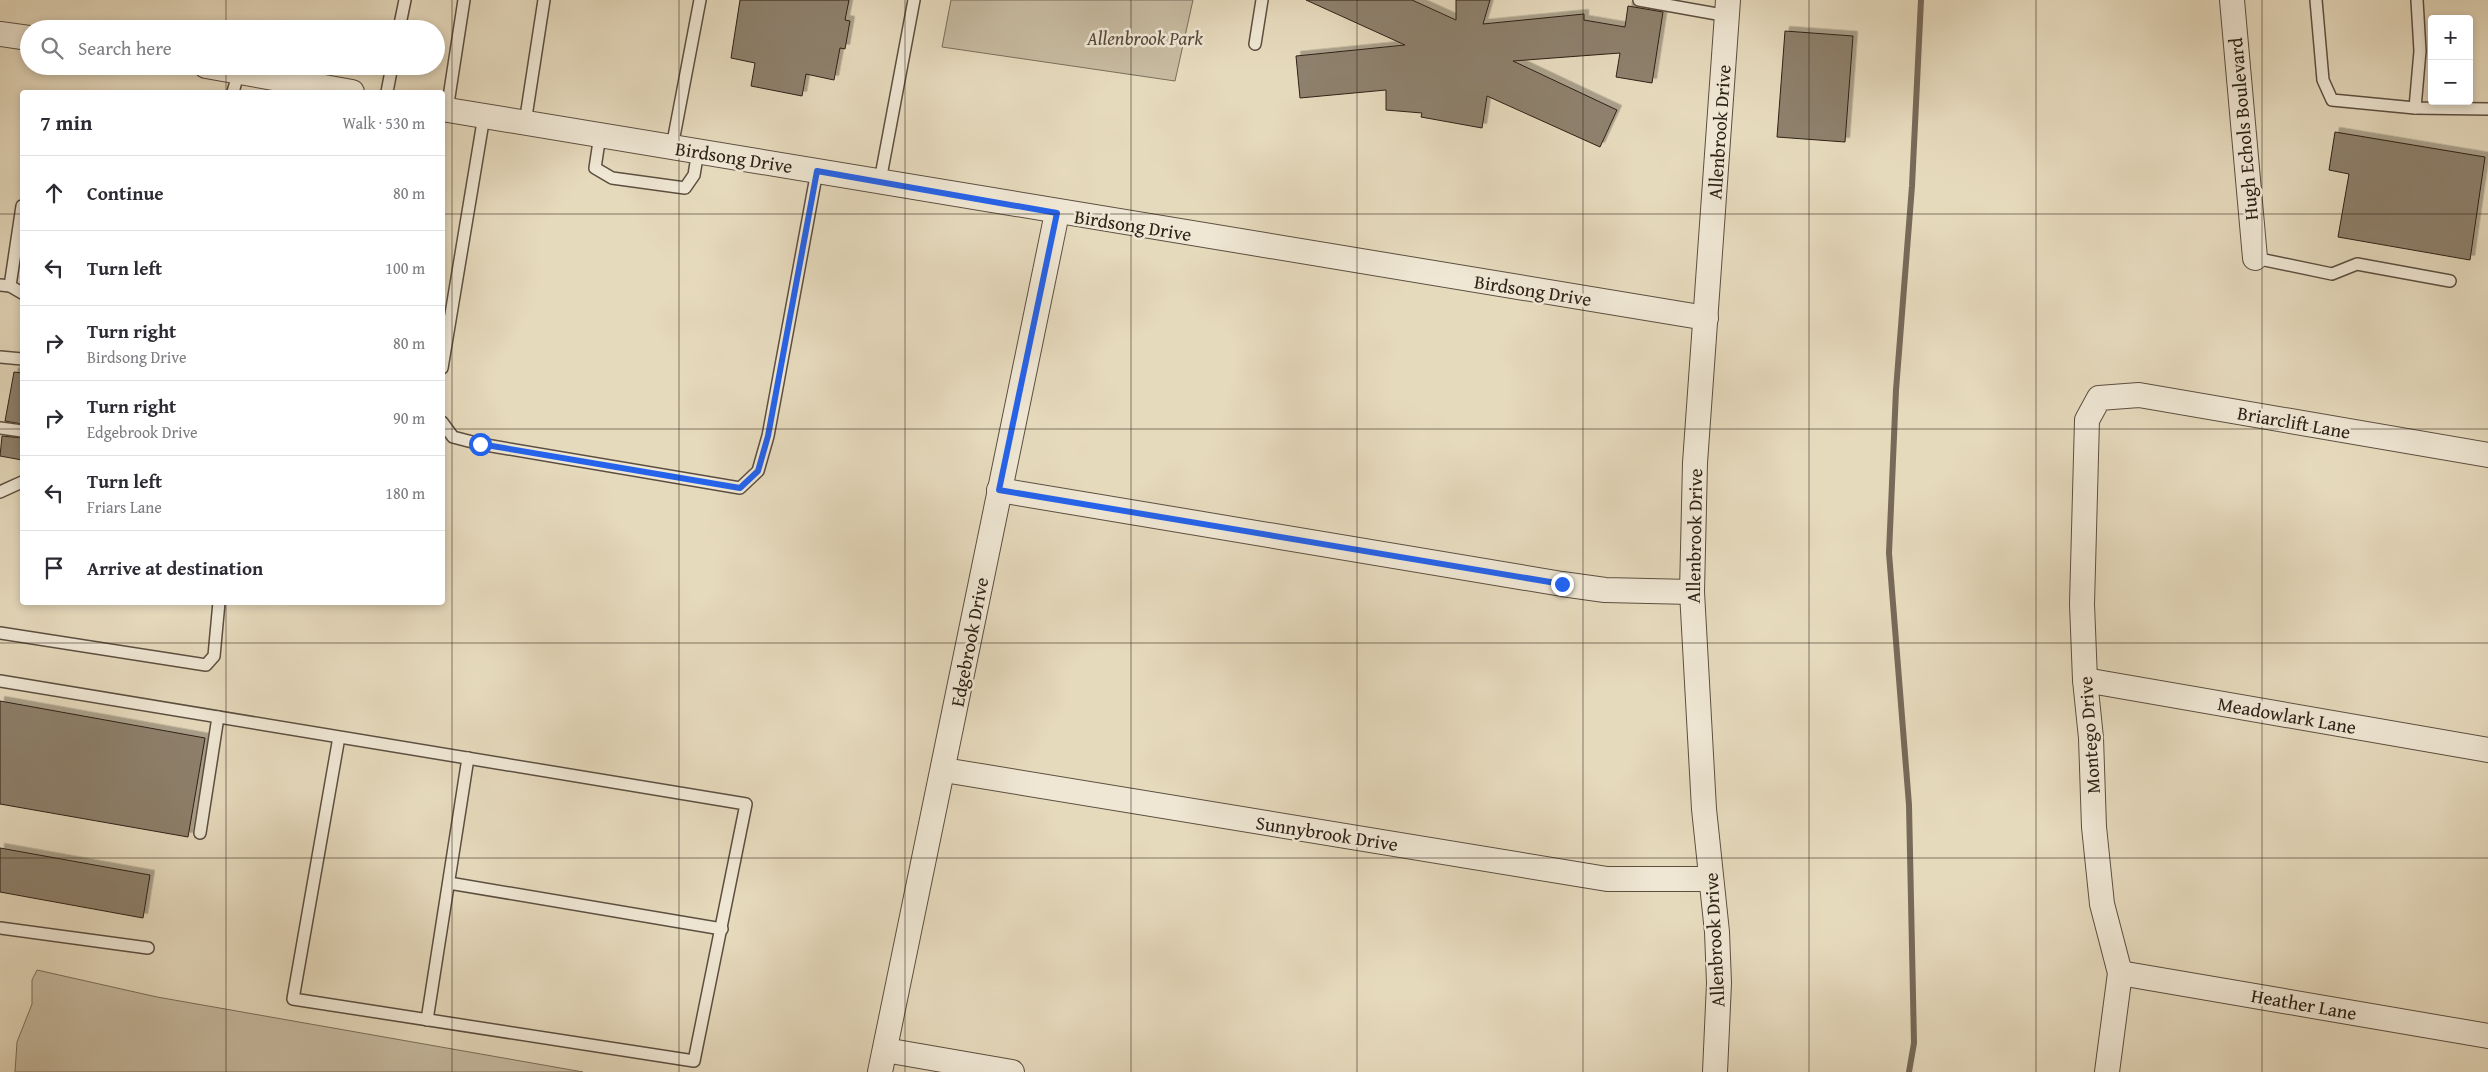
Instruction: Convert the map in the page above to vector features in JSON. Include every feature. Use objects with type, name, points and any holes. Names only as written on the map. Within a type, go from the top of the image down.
[{"type":"street","name":"Hugh Echols Boulevard","points":[[2232,0],[2255,258]]},
{"type":"street","name":"Allenbrook Drive","points":[[1715,1072],[1719,983],[1717,932],[1704,809],[1692,592],[1696,463],[1728,8]]},
{"type":"street","points":[[0,34],[20,37]]},
{"type":"street","points":[[223,75],[236,82],[328,90]]},
{"type":"street","name":"Birdsong Drive","points":[[445,109],[1057,213],[1706,318]]},
{"type":"street","name":"Edgebrook Drive","points":[[883,1061],[1057,213]]},
{"type":"street","name":"Briarclift Lane","points":[[2099,398],[2139,395],[2488,455]]},
{"type":"street","name":"Montego Drive","points":[[2099,398],[2087,420],[2082,604],[2085,680],[2091,738],[2094,827],[2102,904],[2120,973],[2107,1072]]},
{"type":"street","points":[[999,490],[1562,584],[1605,590],[1692,592]]},
{"type":"street","name":"Meadowlark Lane","points":[[2085,680],[2488,750]]},
{"type":"street","name":"Sunnybrook Drive","points":[[944,770],[1607,879],[1711,879]]},
{"type":"street","name":"Heather Lane","points":[[2120,973],[2488,1036]]},
{"type":"street","points":[[883,1061],[1012,1072]]},
{"type":"lane","points":[[401,20],[404,0]]},
{"type":"lane","points":[[445,109],[464,0]]},
{"type":"lane","points":[[525,123],[544,0]]},
{"type":"lane","points":[[672,147],[700,0]]},
{"type":"lane","points":[[880,182],[914,0]]},
{"type":"lane","points":[[1255,44],[1262,0]]},
{"type":"lane","points":[[1638,0],[1728,8]]},
{"type":"lane","points":[[2316,0],[2323,80],[2332,100],[2415,108],[2488,109]]},
{"type":"lane","points":[[2415,108],[2420,52],[2416,0]]},
{"type":"lane","points":[[387,90],[390,75]]},
{"type":"lane","points":[[445,350],[484,116]]},
{"type":"lane","points":[[600,135],[595,168],[612,178],[686,188],[694,175],[698,151]]},
{"type":"lane","points":[[445,426],[453,437],[480,444],[740,488],[758,471],[768,436],[817,171]]},
{"type":"lane","points":[[20,215],[5,286],[20,292]]},
{"type":"lane","points":[[2255,258],[2332,274],[2357,264],[2450,281]]},
{"type":"lane","points":[[0,357],[20,359]]},
{"type":"lane","points":[[0,428],[20,431]]},
{"type":"lane","points":[[0,492],[20,483]]},
{"type":"lane","points":[[0,632],[206,665],[214,656],[219,605]]},
{"type":"lane","points":[[0,681],[746,804],[694,1062],[293,1000],[339,737]]},
{"type":"lane","points":[[200,833],[218,717]]},
{"type":"lane","points":[[427,1020],[468,758]]},
{"type":"lane","points":[[449,883],[722,929]]},
{"type":"lane","points":[[0,928],[148,948]]},
{"type":"green space","name":"Allenbrook Park","points":[[951,0],[1193,0],[1175,81],[942,47]]},
{"type":"green space","points":[[37,970],[157,997],[583,1072],[15,1072],[17,1042],[32,1004],[32,980]]},
{"type":"building","points":[[740,0],[849,0],[845,20],[850,21],[845,49],[840,48],[834,80],[806,74],[802,96],[751,86],[755,63],[731,58]]},
{"type":"building","points":[[1306,0],[1412,0],[1456,20],[1456,0],[1490,0],[1483,24],[1584,14],[1584,20],[1625,27],[1628,6],[1663,12],[1652,83],[1616,77],[1620,53],[1513,61],[1617,110],[1600,147],[1487,96],[1482,128],[1421,117],[1422,113],[1386,110],[1386,90],[1300,98],[1296,56],[1405,45]]},
{"type":"building","points":[[1785,31],[1853,36],[1845,142],[1777,137]]},
{"type":"building","points":[[2335,132],[2485,157],[2470,260],[2338,237],[2349,174],[2329,170]]},
{"type":"building","points":[[14,372],[20,373],[20,424],[5,421]]},
{"type":"building","points":[[2,436],[20,438],[20,460],[0,456]]},
{"type":"building","points":[[0,701],[205,738],[188,837],[0,804]]},
{"type":"building","points":[[0,848],[150,875],[143,918],[0,892]]},
{"type":"waterway","points":[[1909,1072],[1914,1043],[1909,805],[1889,553],[1896,390],[1912,186],[1921,0]]},
{"type":"route","points":[[480,444],[740,488],[758,471],[768,436],[817,171],[1057,213],[999,490],[1562,584]]}]
